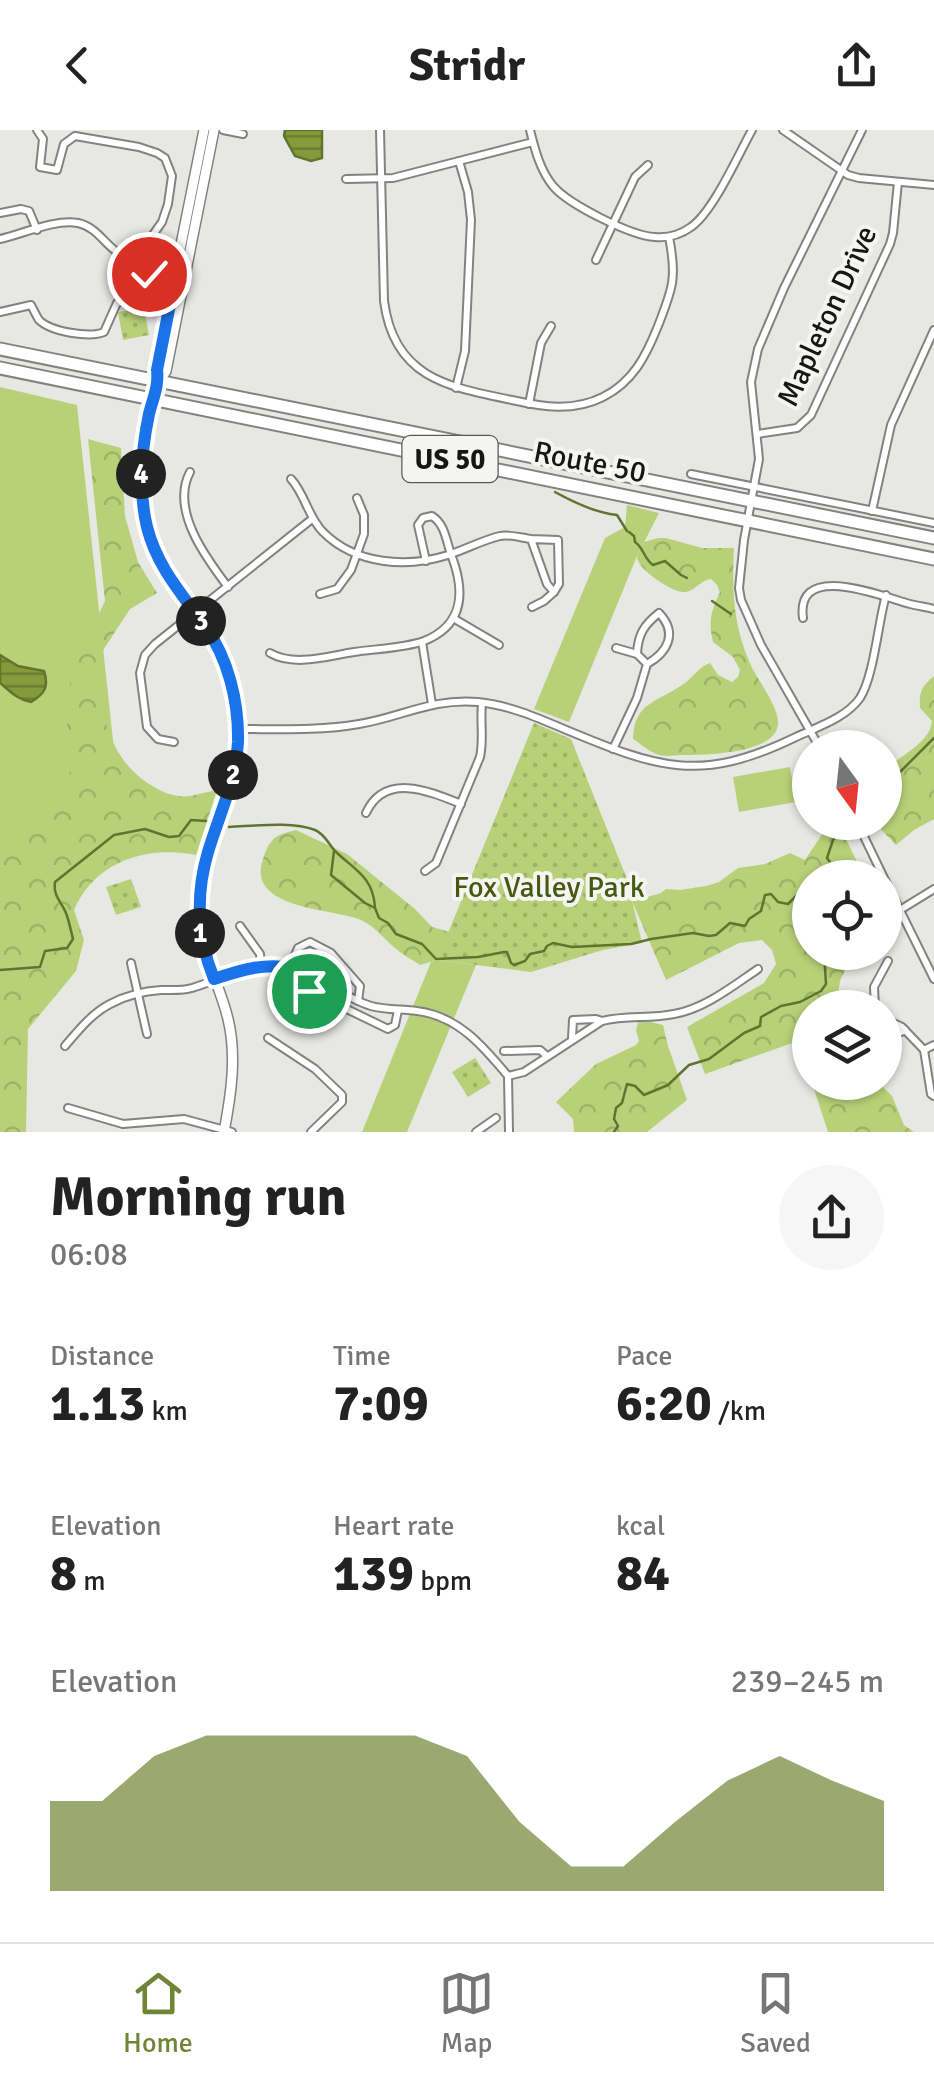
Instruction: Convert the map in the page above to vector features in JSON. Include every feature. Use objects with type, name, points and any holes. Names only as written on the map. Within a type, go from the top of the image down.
[{"type":"highway","name":"Route 50","points":[[0,349],[753,493],[934,538]]},
{"type":"highway","name":"Route 50","points":[[0,368],[934,559]]},
{"type":"main road","points":[[159,381],[158,358],[204,130]]},
{"type":"main road","points":[[214,130],[166,371],[153,400],[142,452],[142,505],[162,566],[213,640],[234,694],[238,729],[232,778],[209,848],[200,893],[201,942],[228,1017],[233,1057],[227,1131]]},
{"type":"street","points":[[0,312],[31,305],[39,320],[52,327],[92,336],[101,334],[108,328],[117,303],[135,295],[146,284],[146,246],[162,222],[168,201],[172,176],[165,158],[157,152],[76,136],[64,144],[57,170],[40,167],[43,139],[37,130]]},
{"type":"street","points":[[223,130],[243,134]]},
{"type":"street","points":[[380,130],[384,301],[400,348],[434,380],[556,408],[588,403],[613,391],[630,376],[649,348],[671,293],[675,270],[669,236]]},
{"type":"street","points":[[530,130],[541,167],[557,191],[578,206],[644,236],[669,236],[688,229],[701,218],[752,130]]},
{"type":"street","points":[[784,130],[841,172],[858,178],[934,184]]},
{"type":"street","points":[[862,130],[784,288],[755,360],[751,389],[759,458],[739,588],[742,606],[810,730],[843,714],[860,697],[886,595]]},
{"type":"street","points":[[346,179],[381,179],[533,142]]},
{"type":"street","points":[[456,388],[465,351],[470,220],[460,161]]},
{"type":"street","points":[[596,260],[638,172],[648,165]]},
{"type":"street","name":"Mapleton Drive","points":[[757,434],[797,428],[811,415],[890,244],[898,182]]},
{"type":"street","points":[[0,213],[28,211],[37,230]]},
{"type":"street","points":[[0,240],[69,222],[84,224],[116,254],[169,258],[176,274]]},
{"type":"street","points":[[147,254],[151,250],[178,249],[182,242]]},
{"type":"street","points":[[529,404],[541,343],[551,326]]},
{"type":"street","points":[[872,511],[891,425],[934,330]]},
{"type":"street","points":[[190,472],[184,492],[190,524],[228,587]]},
{"type":"street","points":[[692,474],[753,493],[934,523]]},
{"type":"street","points":[[291,479],[312,519],[332,540],[357,554],[395,562],[426,561],[504,535],[558,540],[559,584],[544,602],[532,606]]},
{"type":"street","points":[[320,594],[342,585],[357,554],[364,534],[364,515],[358,498]]},
{"type":"street","points":[[270,653],[286,660],[314,659],[422,642],[446,627],[461,595],[442,526],[432,516],[422,518],[418,525],[426,561]]},
{"type":"street","points":[[174,742],[158,739],[147,726],[140,682],[141,667],[150,648],[312,519]]},
{"type":"street","points":[[532,539],[546,584],[554,592]]},
{"type":"street","points":[[803,618],[806,596],[823,586],[886,595],[934,609]]},
{"type":"street","points":[[614,749],[647,664],[668,646],[668,622],[659,613],[642,628],[637,654]]},
{"type":"street","points":[[453,618],[499,645]]},
{"type":"street","points":[[422,642],[432,704]]},
{"type":"street","points":[[616,648],[637,654],[647,664]]},
{"type":"street","points":[[238,729],[347,726],[432,704],[456,702],[515,710],[655,763],[709,766],[756,756],[792,739]]},
{"type":"street","points":[[425,871],[436,863],[482,751],[482,703]]},
{"type":"street","points":[[366,814],[376,798],[401,788],[426,790],[461,804]]},
{"type":"street","points":[[902,909],[934,889]]},
{"type":"street","points":[[902,914],[934,979]]},
{"type":"street","points":[[240,926],[260,954],[261,966]]},
{"type":"street","points":[[358,1001],[360,986],[330,953],[313,942],[298,948],[290,978],[293,983],[388,1030],[395,1025],[398,1010]]},
{"type":"street","points":[[131,963],[147,1034]]},
{"type":"street","points":[[65,1046],[103,1008],[120,1000],[180,990],[244,969],[292,968],[358,1001],[428,1013],[456,1024],[482,1045],[508,1076],[509,1132]]},
{"type":"street","points":[[508,1076],[524,1072],[602,1021],[680,1013],[721,994],[758,969]]},
{"type":"street","points":[[572,1040],[573,1020],[602,1021]]},
{"type":"street","points":[[902,1028],[924,1050],[934,1096]]},
{"type":"street","points":[[268,1038],[314,1069],[342,1094],[342,1102],[311,1132]]},
{"type":"street","points":[[924,1050],[934,1046]]},
{"type":"street","points":[[504,1051],[540,1050],[547,1056]]},
{"type":"street","points":[[68,1108],[123,1124],[184,1119],[227,1131]]},
{"type":"street","points":[[476,1132],[496,1118]]},
{"type":"green space","points":[[144,308],[149,335],[123,340],[118,312]]},
{"type":"green space","points":[[0,387],[77,405],[121,815],[0,858]]},
{"type":"green space","points":[[88,439],[121,448],[125,516],[138,562],[157,593],[130,609],[94,664],[107,727],[130,768],[155,787],[183,796],[217,790],[196,855],[159,852],[124,860],[95,879],[83,893],[74,910],[84,940],[76,971],[28,1029],[26,1132],[0,1132],[0,849],[62,807],[70,776],[70,683],[105,601]]},
{"type":"green space","points":[[627,505],[659,513],[637,556],[569,722],[534,709],[605,538],[625,527]]},
{"type":"green space","points":[[658,538],[702,548],[734,548],[734,592],[740,633],[749,661],[777,717],[774,734],[765,742],[738,751],[665,756],[633,739],[634,726],[643,710],[703,667],[710,663],[718,675],[732,682],[740,670],[733,657],[713,642],[711,622],[720,592],[717,585],[711,579],[690,591],[677,591],[655,579],[638,562],[644,542]]},
{"type":"green space","points":[[934,676],[934,819],[902,840],[902,757],[926,736],[932,721],[920,708],[924,687]]},
{"type":"green space","name":"Fox Valley Park","points":[[534,723],[571,739],[627,879],[642,943],[603,950],[531,972],[437,960]]},
{"type":"green space","points":[[790,767],[792,803],[739,812],[733,777]]},
{"type":"green space","points":[[296,830],[347,854],[432,927],[450,932],[437,960],[420,965],[363,921],[296,905],[267,889],[261,876],[268,846],[278,836]]},
{"type":"green space","points":[[818,840],[847,840],[856,860],[805,860]]},
{"type":"green space","points":[[790,853],[805,860],[792,860],[792,970],[845,970],[839,990],[792,990],[792,1043],[705,1074],[687,1027],[764,983],[776,964],[772,950],[762,940],[739,943],[666,980],[632,901],[666,889],[706,886],[738,868],[765,864]]},
{"type":"green space","points":[[131,879],[141,907],[116,915],[106,887]]},
{"type":"green space","points":[[431,962],[476,965],[407,1132],[362,1132]]},
{"type":"green space","points":[[638,1022],[663,1025],[687,1100],[647,1132],[574,1132],[573,1119],[556,1102],[596,1064],[636,1045]]},
{"type":"green space","points":[[475,1058],[491,1083],[468,1097],[452,1072]]},
{"type":"green space","points":[[818,1100],[894,1100],[904,1125],[914,1132],[828,1132]]},
{"type":"shaded area","points":[[285,130],[322,130],[322,158],[311,161],[295,156],[284,136]]},
{"type":"shaded area","points":[[0,655],[18,666],[44,671],[46,685],[40,696],[26,701],[0,683]]},
{"type":"waterway","points":[[555,492],[617,515],[627,531]]},
{"type":"waterway","points":[[629,532],[653,565],[665,561],[687,578]]},
{"type":"waterway","points":[[712,601],[731,614]]},
{"type":"waterway","points":[[902,770],[934,738]]},
{"type":"waterway","points":[[0,970],[40,967],[45,951],[67,948],[73,939],[55,882],[114,835],[145,829],[179,836],[191,820],[206,821]]},
{"type":"waterway","points":[[229,827],[284,825],[318,832],[367,881],[375,907]]},
{"type":"waterway","points":[[828,860],[833,840]]},
{"type":"waterway","points":[[334,851],[331,875],[375,908],[379,918],[396,934],[422,944],[436,959],[507,952],[514,965],[553,943],[572,947],[631,944],[693,933],[716,935],[730,923],[745,926],[761,911],[765,895],[771,894],[778,902],[788,904],[792,900]]},
{"type":"waterway","points":[[614,1132],[618,1126],[614,1119],[616,1108],[622,1103],[627,1084],[644,1095],[668,1085],[689,1065],[709,1059],[760,1026],[761,1017],[821,991],[826,984],[825,970]]},
{"type":"route","points":[[149,274],[147,254],[174,263],[176,274],[157,370],[159,381],[144,442],[142,505],[162,566],[218,649],[234,694],[238,729],[232,778],[202,880],[201,942],[214,979],[256,966],[282,966],[292,968],[290,980],[309,991]]}]
